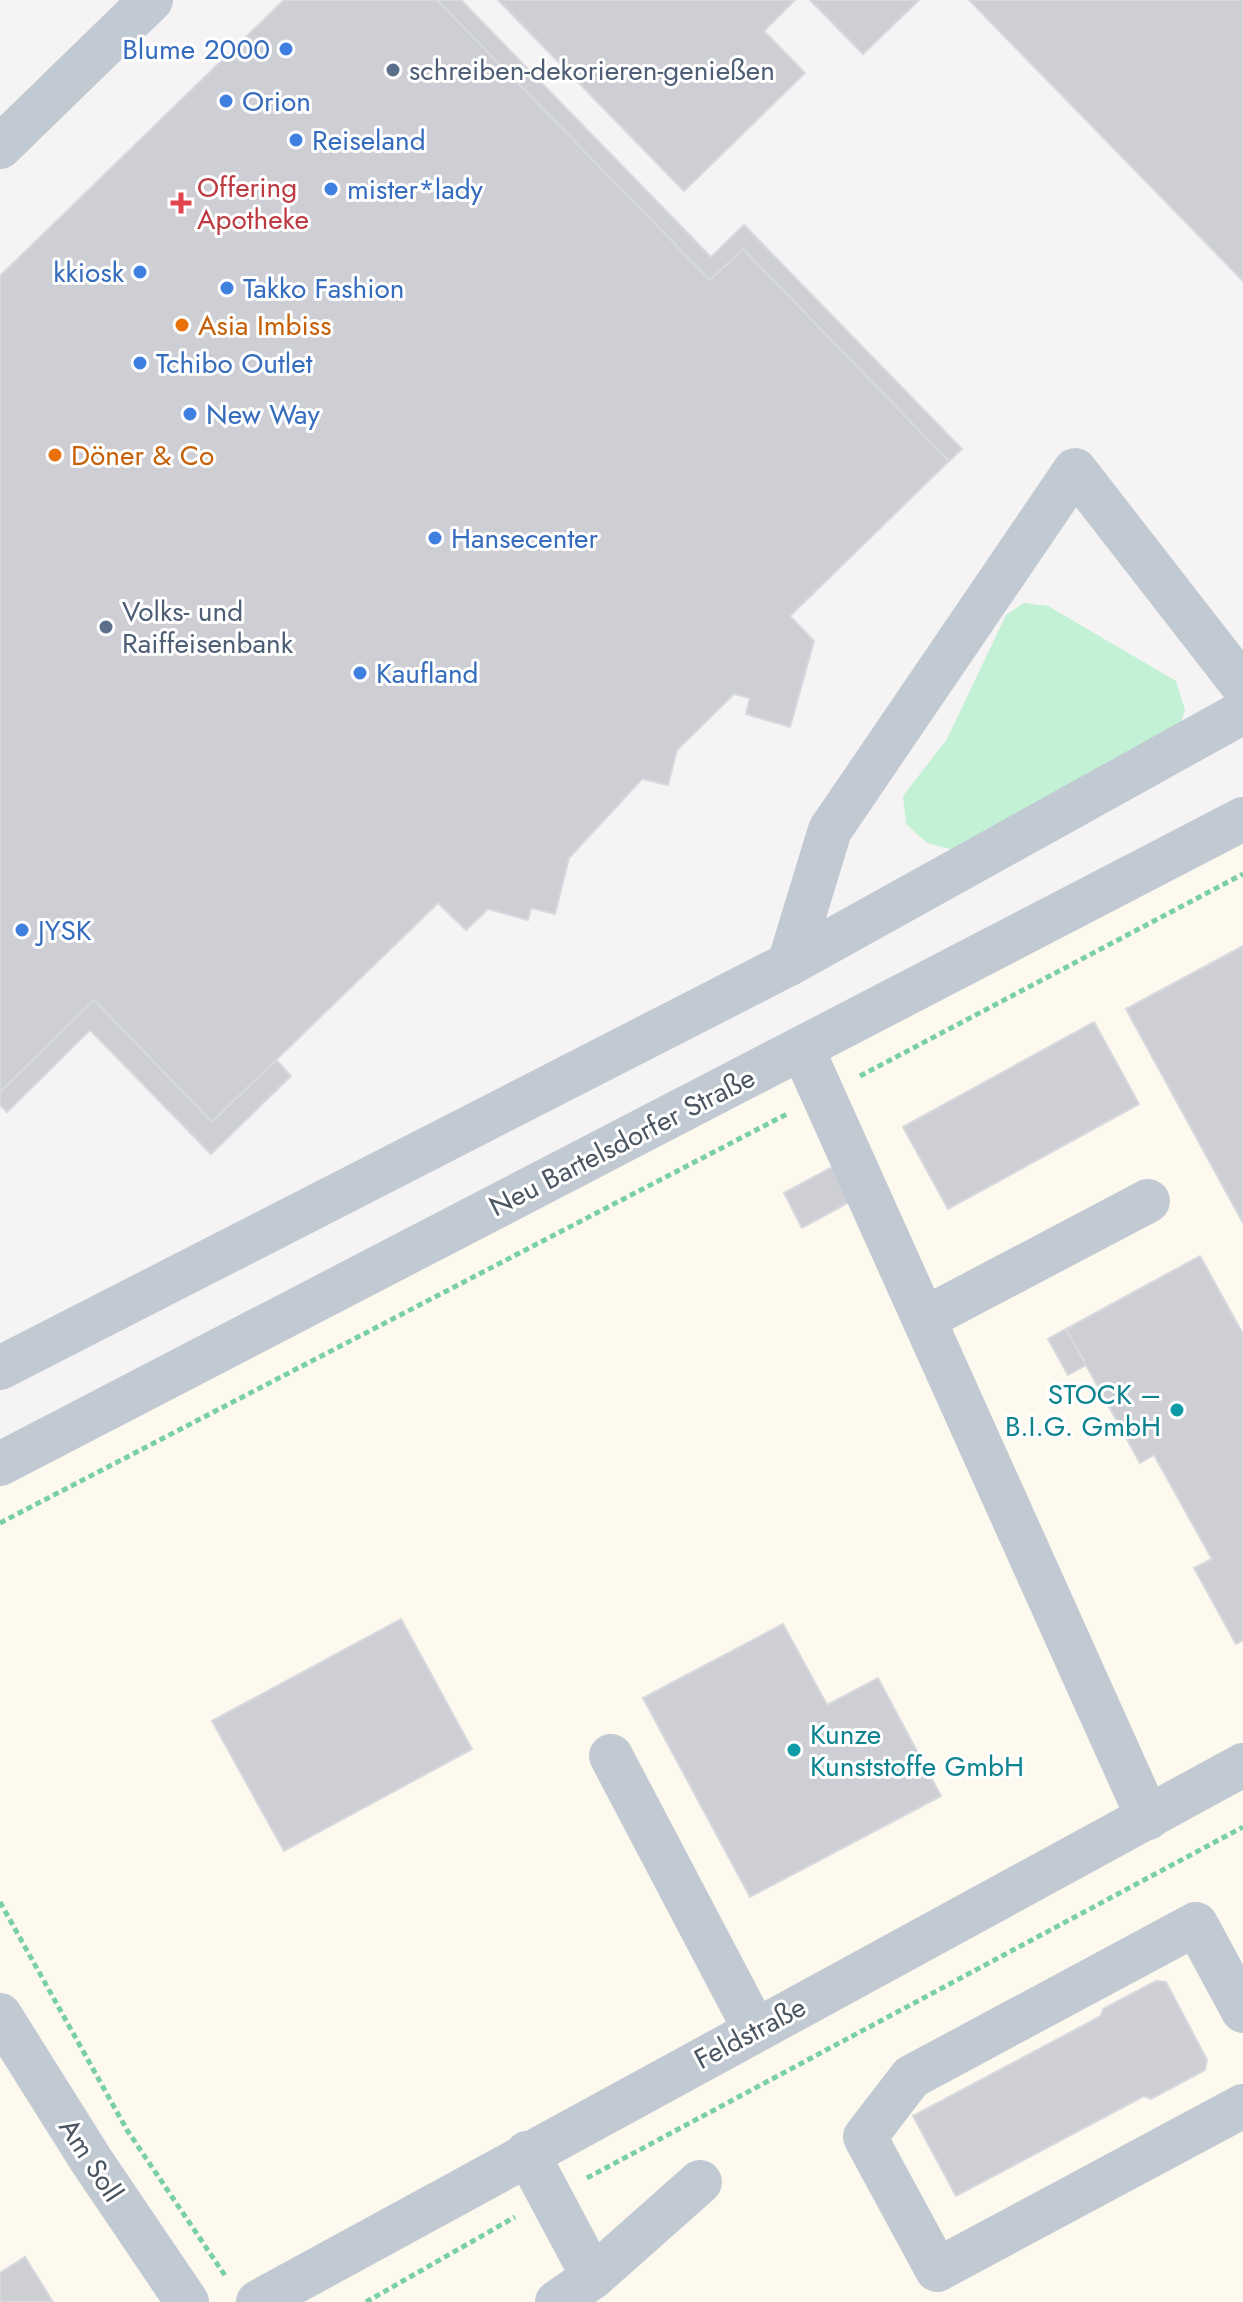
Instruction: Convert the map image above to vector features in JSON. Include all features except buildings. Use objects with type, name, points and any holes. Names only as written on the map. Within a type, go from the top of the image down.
[{"type":"street","points":[[0,147],[151,0]]},
{"type":"street","points":[[789,964],[830,830],[1075,470],[1243,686]]},
{"type":"street","points":[[0,1368],[789,964],[1243,712]]},
{"type":"street","name":"Neu Bartelsdorfer Straße","points":[[0,1464],[1243,819]]},
{"type":"street","points":[[802,1048],[1148,1818]]},
{"type":"street","points":[[924,1319],[1148,1201]]},
{"type":"street","points":[[611,1756],[755,2030]]},
{"type":"street","name":"Feldstraße","points":[[244,2293],[527,2153],[1243,1765]]},
{"type":"street","points":[[1243,2011],[1196,1924],[911,2077],[865,2137],[937,2270],[1243,2106]]},
{"type":"street","name":"Am Soll","points":[[5,2034],[187,2302]]},
{"type":"street","points":[[527,2153],[593,2277]]},
{"type":"street","points":[[557,2302],[593,2277],[700,2182]]},
{"type":"path","points":[[0,1523],[1243,874]]},
{"type":"path","points":[[366,2302],[550,2198],[1243,1827]]},
{"type":"path","points":[[0,1902],[127,2130],[244,2293]]},
{"type":"shaded area","points":[[1243,842],[1243,2302],[0,2302],[0,1485]]},
{"type":"green space","points":[[1024,603],[1048,606],[1176,681],[1185,710],[1175,739],[961,852],[927,843],[906,824],[903,796],[947,739],[1006,615]]},
{"type":"place","name":"Blume 2000","points":[[286,49]]},
{"type":"place","name":"schreiben-dekorieren-genießen","points":[[393,70]]},
{"type":"place","name":"Orion","points":[[226,101]]},
{"type":"place","name":"Reiseland","points":[[296,140]]},
{"type":"place","name":"mister*lady","points":[[331,189]]},
{"type":"place","name":"Offering Apotheke","points":[[181,203]]},
{"type":"place","name":"kkiosk","points":[[140,272]]},
{"type":"place","name":"Takko Fashion","points":[[227,288]]},
{"type":"place","name":"Asia Imbiss","points":[[182,325]]},
{"type":"place","name":"Tchibo Outlet","points":[[140,363]]},
{"type":"place","name":"New Way","points":[[190,414]]},
{"type":"place","name":"Döner & Co","points":[[55,455]]},
{"type":"place","name":"Hansecenter","points":[[435,538]]},
{"type":"place","name":"Volks- und Raiffeisenbank","points":[[106,627]]},
{"type":"place","name":"Kaufland","points":[[360,673]]},
{"type":"place","name":"JYSK","points":[[22,930]]},
{"type":"place","name":"STOCK – B.I.G. GmbH","points":[[1177,1410]]},
{"type":"place","name":"Kunze Kunststoffe GmbH","points":[[794,1750]]}]
